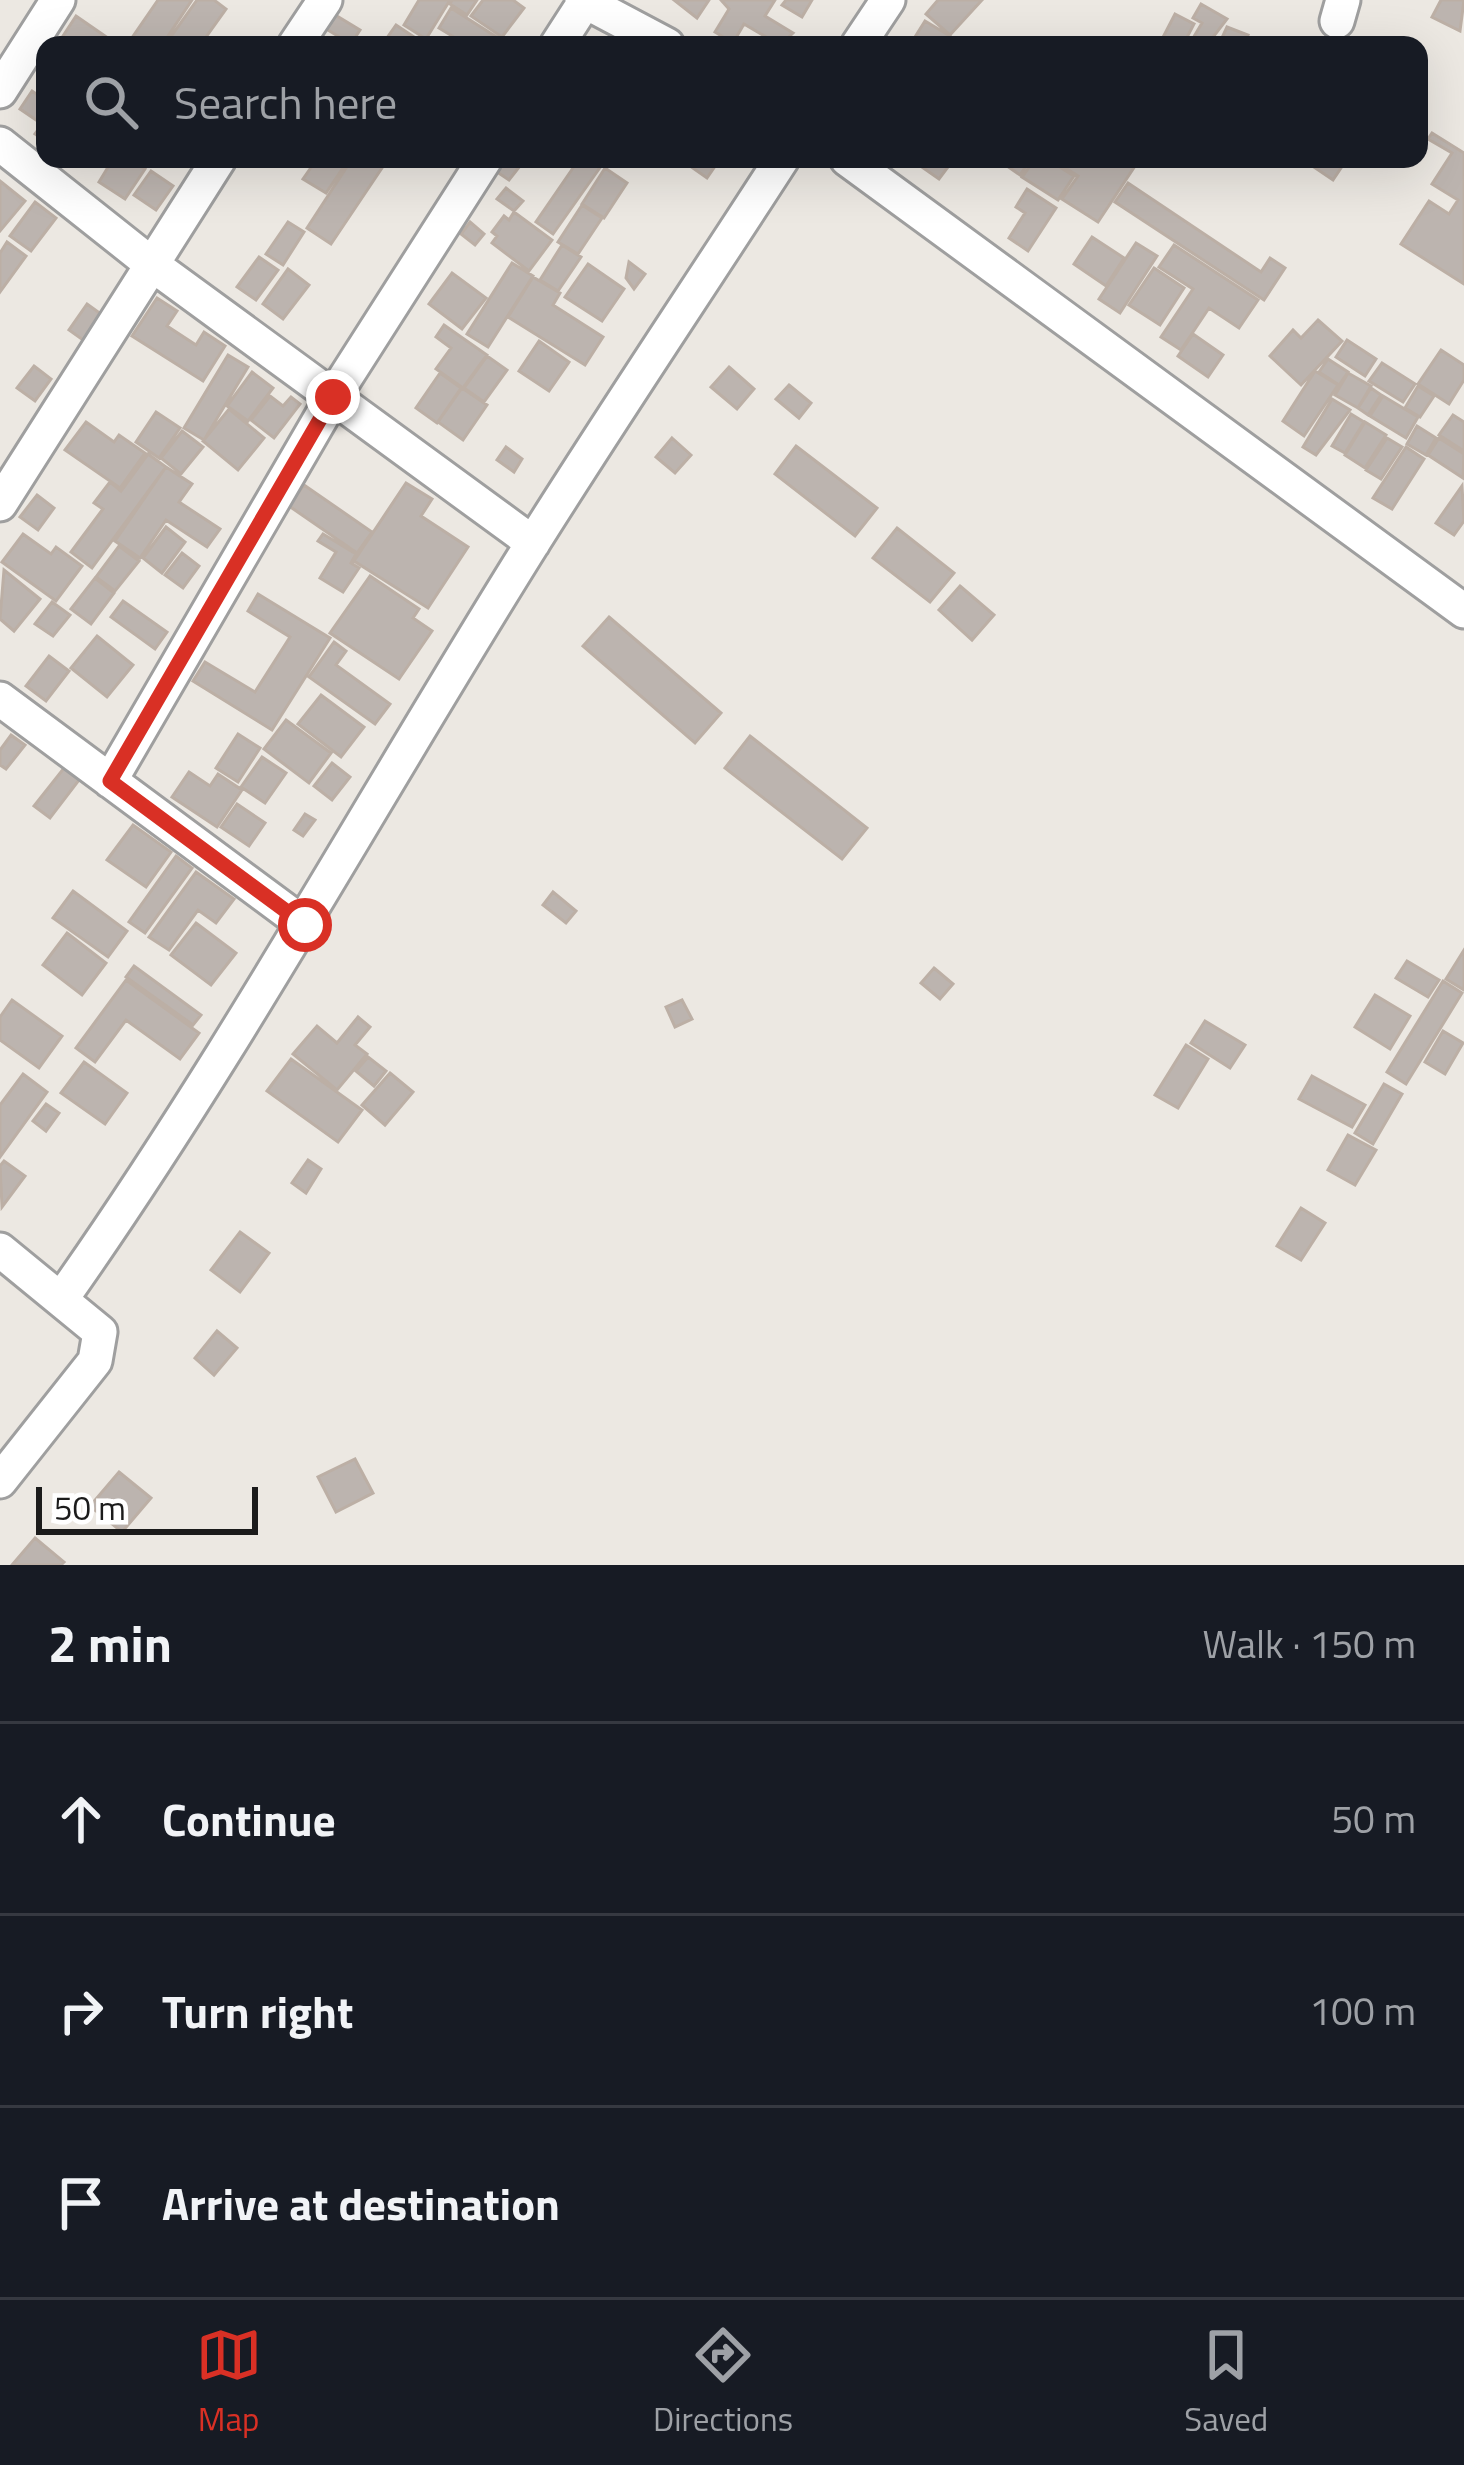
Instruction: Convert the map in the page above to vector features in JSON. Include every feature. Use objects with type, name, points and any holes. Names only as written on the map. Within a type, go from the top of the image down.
[{"type":"street","points":[[0,92],[58,0]]},
{"type":"street","points":[[301,36],[325,0]]},
{"type":"street","points":[[864,36],[888,0]]},
{"type":"street","points":[[563,36],[584,1],[650,36]]},
{"type":"street","points":[[0,144],[150,263],[533,543]]},
{"type":"street","points":[[0,504],[213,168]]},
{"type":"street","points":[[110,781],[333,397],[479,168]]},
{"type":"street","points":[[62,1298],[142,1184],[305,925],[533,543],[776,168]]},
{"type":"street","points":[[859,168],[1464,611]]},
{"type":"street","points":[[0,699],[305,925]]},
{"type":"street","points":[[0,1250],[100,1332],[95,1361],[0,1481]]},
{"type":"building","points":[[158,0],[192,0],[168,36],[133,36]]},
{"type":"building","points":[[197,0],[214,0],[226,9],[207,36],[171,36]]},
{"type":"building","points":[[419,0],[450,0],[428,36],[404,25]]},
{"type":"building","points":[[452,0],[477,0],[467,15],[450,4]]},
{"type":"building","points":[[483,0],[513,0],[524,8],[503,36],[471,16]]},
{"type":"building","points":[[674,0],[709,0],[697,18]]},
{"type":"building","points":[[721,0],[775,0],[765,16],[793,33],[765,36],[744,24],[737,36],[722,36],[715,32],[729,9]]},
{"type":"building","points":[[786,0],[812,0],[802,17],[782,5]]},
{"type":"building","points":[[938,0],[982,0],[950,35],[926,14]]},
{"type":"building","points":[[1441,0],[1464,0],[1460,31],[1432,17]]},
{"type":"building","points":[[1201,4],[1227,19],[1214,36],[1194,36],[1202,23],[1193,18]]},
{"type":"building","points":[[451,8],[495,36],[452,36],[439,28]]},
{"type":"building","points":[[332,13],[360,30],[356,36],[338,36],[323,27]]},
{"type":"building","points":[[1175,14],[1194,24],[1188,36],[1164,36]]},
{"type":"building","points":[[76,16],[105,36],[63,36]]},
{"type":"building","points":[[925,21],[950,36],[916,36]]},
{"type":"building","points":[[396,25],[412,36],[388,36]]},
{"type":"building","points":[[1227,27],[1248,35],[1248,36],[1223,36]]},
{"type":"building","points":[[32,91],[36,94],[36,120],[20,109]]},
{"type":"building","points":[[1432,133],[1464,153],[1464,284],[1401,244],[1429,201],[1449,214],[1458,200],[1432,184],[1452,153],[1428,139]]},
{"type":"building","points":[[108,168],[145,169],[125,199],[99,182]]},
{"type":"building","points":[[311,168],[343,168],[326,193],[303,179]]},
{"type":"building","points":[[346,168],[382,168],[331,244],[307,228]]},
{"type":"building","points":[[500,168],[518,168],[509,180],[497,172]]},
{"type":"building","points":[[573,168],[600,168],[553,234],[536,222]]},
{"type":"building","points":[[605,168],[627,183],[604,218],[582,204]]},
{"type":"building","points":[[693,168],[714,168],[707,178]]},
{"type":"building","points":[[923,168],[947,168],[939,179]]},
{"type":"building","points":[[1028,168],[1061,168],[1074,176],[1058,200],[1022,177]]},
{"type":"building","points":[[1065,168],[1134,168],[1098,222],[1062,199],[1078,176]]},
{"type":"building","points":[[1315,168],[1341,168],[1333,180]]},
{"type":"building","points":[[151,171],[173,186],[156,210],[134,195]]},
{"type":"building","points":[[0,181],[25,201],[0,231]]},
{"type":"building","points":[[1128,183],[1261,272],[1270,258],[1285,268],[1264,300],[1115,202]]},
{"type":"building","points":[[506,188],[523,201],[514,211],[497,199]]},
{"type":"building","points":[[1027,189],[1056,208],[1028,251],[1009,238],[1025,213],[1016,207]]},
{"type":"building","points":[[35,202],[56,218],[31,251],[10,236]]},
{"type":"building","points":[[582,205],[602,218],[578,254],[558,242]]},
{"type":"building","points":[[514,212],[552,240],[529,271],[492,243],[497,236],[492,232],[504,216],[509,220]]},
{"type":"building","points":[[288,222],[304,232],[283,265],[266,254]]},
{"type":"building","points":[[470,222],[484,234],[475,245],[461,234]]},
{"type":"building","points":[[1092,237],[1124,258],[1106,286],[1074,264]]},
{"type":"building","points":[[7,242],[26,256],[0,292],[0,253]]},
{"type":"building","points":[[1136,243],[1157,256],[1120,313],[1099,299]]},
{"type":"building","points":[[562,245],[581,257],[558,291],[540,280]]},
{"type":"building","points":[[1174,245],[1258,300],[1239,328],[1209,308],[1181,350],[1161,337],[1193,289],[1159,267]]},
{"type":"building","points":[[259,257],[278,270],[256,300],[237,287]]},
{"type":"building","points":[[629,262],[645,274],[634,289],[626,278]]},
{"type":"building","points":[[512,263],[533,276],[488,347],[467,334]]},
{"type":"building","points":[[588,264],[624,289],[602,321],[565,297]]},
{"type":"building","points":[[1154,268],[1184,288],[1160,325],[1129,305]]},
{"type":"building","points":[[288,269],[309,285],[283,319],[263,304]]},
{"type":"building","points":[[452,273],[486,298],[462,329],[429,304]]},
{"type":"building","points":[[533,277],[560,293],[553,305],[603,337],[585,365],[508,317]]},
{"type":"building","points":[[157,298],[177,311],[167,326],[196,345],[204,332],[225,346],[203,381],[132,336]]},
{"type":"building","points":[[87,304],[101,314],[83,340],[69,330]]},
{"type":"building","points":[[1318,320],[1342,341],[1301,385],[1270,356],[1293,330],[1301,338]]},
{"type":"building","points":[[444,325],[487,355],[463,388],[436,369],[451,348],[436,337]]},
{"type":"building","points":[[1193,334],[1223,355],[1208,377],[1178,356]]},
{"type":"building","points":[[1347,340],[1376,359],[1365,376],[1336,357]]},
{"type":"building","points":[[539,341],[569,362],[549,391],[519,371]]},
{"type":"building","points":[[1441,350],[1464,365],[1464,380],[1449,404],[1418,384]]},
{"type":"building","points":[[228,355],[248,367],[204,440],[184,428]]},
{"type":"building","points":[[487,356],[507,370],[484,402],[464,388]]},
{"type":"building","points":[[1328,359],[1348,372],[1339,385],[1319,372]]},
{"type":"building","points":[[1382,363],[1415,384],[1403,402],[1369,381]]},
{"type":"building","points":[[34,366],[51,379],[35,401],[17,388]]},
{"type":"building","points":[[729,367],[754,389],[737,409],[711,387]]},
{"type":"building","points":[[1315,371],[1338,385],[1304,436],[1283,421]]},
{"type":"building","points":[[252,372],[273,388],[248,421],[227,406]]},
{"type":"building","points":[[440,373],[461,388],[437,423],[416,408]]},
{"type":"building","points":[[1348,373],[1371,386],[1358,408],[1335,395]]},
{"type":"building","points":[[789,385],[811,403],[799,418],[776,399]]},
{"type":"building","points":[[1418,386],[1434,396],[1420,417],[1405,408]]},
{"type":"building","points":[[462,388],[487,405],[463,440],[438,422]]},
{"type":"building","points":[[1371,388],[1381,395],[1368,415],[1358,408]]},
{"type":"building","points":[[270,396],[283,406],[291,397],[300,404],[274,438],[251,420]]},
{"type":"building","points":[[1383,396],[1418,417],[1406,438],[1370,416]]},
{"type":"building","points":[[1332,399],[1350,410],[1316,455],[1303,447]]},
{"type":"building","points":[[229,409],[264,438],[238,470],[203,441]]},
{"type":"building","points":[[156,412],[180,428],[159,458],[136,442]]},
{"type":"building","points":[[1351,414],[1364,422],[1345,453],[1332,446]]},
{"type":"building","points":[[1453,415],[1464,422],[1464,451],[1439,435]]},
{"type":"building","points":[[86,422],[114,442],[119,435],[145,453],[120,488],[65,450]]},
{"type":"building","points":[[1365,422],[1386,435],[1365,468],[1345,455]]},
{"type":"building","points":[[1417,426],[1436,438],[1426,455],[1407,444]]},
{"type":"building","points":[[182,431],[203,447],[181,474],[161,458]]},
{"type":"building","points":[[672,438],[691,455],[675,473],[656,457]]},
{"type":"building","points":[[1387,438],[1402,447],[1381,479],[1366,470]]},
{"type":"building","points":[[1439,438],[1464,454],[1463,478],[1428,455]]},
{"type":"building","points":[[796,446],[877,508],[855,536],[775,474]]},
{"type":"building","points":[[506,447],[522,459],[514,472],[497,460]]},
{"type":"building","points":[[1406,447],[1424,459],[1392,509],[1373,498]]},
{"type":"building","points":[[148,454],[166,467],[92,568],[71,552],[103,509],[94,503],[110,482],[121,491]]},
{"type":"building","points":[[166,467],[192,484],[179,502],[220,529],[207,547],[166,520],[140,558],[115,541]]},
{"type":"building","points":[[406,483],[432,499],[421,516],[468,547],[428,608],[354,561]]},
{"type":"building","points":[[304,485],[372,532],[357,553],[289,506]]},
{"type":"building","points":[[1462,486],[1464,521],[1454,535],[1436,523]]},
{"type":"building","points":[[37,495],[54,508],[38,530],[20,517]]},
{"type":"building","points":[[166,527],[185,542],[162,573],[143,558]]},
{"type":"building","points":[[897,528],[954,573],[930,602],[873,558]]},
{"type":"building","points":[[23,534],[51,554],[56,547],[82,566],[56,601],[2,562]]},
{"type":"building","points":[[323,534],[356,554],[351,563],[359,568],[343,592],[320,578],[336,552],[318,541]]},
{"type":"building","points":[[119,546],[139,561],[115,591],[96,577]]},
{"type":"building","points":[[182,553],[199,566],[183,588],[165,575]]},
{"type":"building","points":[[4,570],[40,599],[14,631],[0,619]]},
{"type":"building","points":[[370,576],[419,609],[413,618],[432,631],[399,679],[330,633]]},
{"type":"building","points":[[95,578],[114,593],[91,624],[71,609]]},
{"type":"building","points":[[960,586],[994,615],[972,640],[939,610]]},
{"type":"building","points":[[258,594],[330,638],[272,730],[193,681],[205,662],[255,692],[290,637],[248,611]]},
{"type":"building","points":[[123,601],[167,632],[155,649],[111,617]]},
{"type":"building","points":[[52,602],[70,615],[53,636],[35,624]]},
{"type":"building","points":[[609,617],[721,713],[695,743],[583,646]]},
{"type":"building","points":[[97,636],[133,665],[107,697],[71,668]]},
{"type":"building","points":[[334,642],[346,651],[336,665],[390,704],[375,724],[309,677]]},
{"type":"building","points":[[49,656],[69,671],[46,701],[26,686]]},
{"type":"building","points":[[321,695],[364,727],[341,757],[298,724]]},
{"type":"building","points":[[286,720],[331,753],[309,783],[264,749]]},
{"type":"building","points":[[238,734],[260,748],[238,782],[216,768]]},
{"type":"building","points":[[11,735],[25,745],[6,769],[0,765],[0,750]]},
{"type":"building","points":[[750,736],[867,828],[842,859],[725,768]]},
{"type":"building","points":[[262,757],[286,773],[265,803],[241,787]]},
{"type":"building","points":[[332,763],[350,777],[332,800],[314,786]]},
{"type":"building","points":[[64,768],[79,780],[50,818],[34,806]]},
{"type":"building","points":[[189,772],[210,786],[218,774],[242,790],[217,827],[172,797]]},
{"type":"building","points":[[237,804],[265,823],[249,846],[221,827]]},
{"type":"building","points":[[305,814],[315,820],[303,836],[294,830]]},
{"type":"building","points":[[133,825],[171,852],[146,887],[107,860]]},
{"type":"building","points":[[176,856],[192,868],[145,933],[129,922]]},
{"type":"building","points":[[196,872],[234,899],[216,923],[198,910],[169,950],[149,937]]},
{"type":"building","points":[[73,891],[127,931],[108,957],[53,918]]},
{"type":"building","points":[[553,892],[576,911],[566,923],[543,905]]},
{"type":"building","points":[[196,923],[236,953],[211,985],[171,955]]},
{"type":"building","points":[[67,933],[106,963],[82,995],[43,965]]},
{"type":"building","points":[[1464,950],[1464,990],[1446,979]]},
{"type":"building","points":[[1407,961],[1439,980],[1428,997],[1396,978]]},
{"type":"building","points":[[134,966],[201,1015],[193,1025],[126,977]]},
{"type":"building","points":[[934,968],[953,984],[940,999],[921,983]]},
{"type":"building","points":[[126,980],[199,1033],[180,1059],[126,1020],[95,1062],[76,1048]]},
{"type":"building","points":[[1443,981],[1462,993],[1406,1084],[1387,1072]]},
{"type":"building","points":[[1375,995],[1410,1016],[1390,1049],[1355,1027]]},
{"type":"building","points":[[12,1000],[62,1036],[39,1068],[0,1040],[0,1017]]},
{"type":"building","points":[[682,1000],[692,1019],[675,1027],[666,1007]]},
{"type":"building","points":[[358,1017],[370,1027],[355,1045],[367,1054],[337,1090],[293,1054],[317,1026],[337,1043]]},
{"type":"building","points":[[1205,1021],[1245,1045],[1230,1068],[1191,1043]]},
{"type":"building","points":[[1443,1031],[1463,1043],[1445,1074],[1425,1062]]},
{"type":"building","points":[[1186,1045],[1208,1059],[1178,1108],[1155,1095]]},
{"type":"building","points":[[368,1057],[386,1071],[374,1086],[356,1071]]},
{"type":"building","points":[[291,1059],[362,1110],[338,1142],[267,1091]]},
{"type":"building","points":[[84,1062],[127,1093],[105,1124],[61,1093]]},
{"type":"building","points":[[390,1073],[413,1092],[385,1125],[362,1105]]},
{"type":"building","points":[[23,1074],[47,1092],[0,1157],[0,1105]]},
{"type":"building","points":[[1312,1076],[1365,1105],[1352,1127],[1299,1099]]},
{"type":"building","points":[[1384,1084],[1402,1094],[1373,1144],[1355,1133]]},
{"type":"building","points":[[46,1104],[59,1113],[46,1131],[33,1121]]},
{"type":"building","points":[[1348,1135],[1376,1150],[1355,1185],[1328,1170]]},
{"type":"building","points":[[308,1160],[321,1169],[306,1193],[292,1183]]},
{"type":"building","points":[[4,1161],[25,1176],[2,1207],[0,1166]]},
{"type":"building","points":[[1301,1208],[1325,1223],[1301,1260],[1277,1246]]},
{"type":"building","points":[[240,1232],[269,1253],[240,1292],[211,1270]]},
{"type":"building","points":[[217,1331],[237,1348],[214,1375],[195,1358]]},
{"type":"building","points":[[355,1459],[373,1493],[336,1512],[318,1477]]},
{"type":"building","points":[[119,1472],[151,1498],[122,1532],[90,1506]]},
{"type":"building","points":[[35,1538],[64,1562],[12,1565]]},
{"type":"route","points":[[305,925],[110,781],[333,397]]}]
